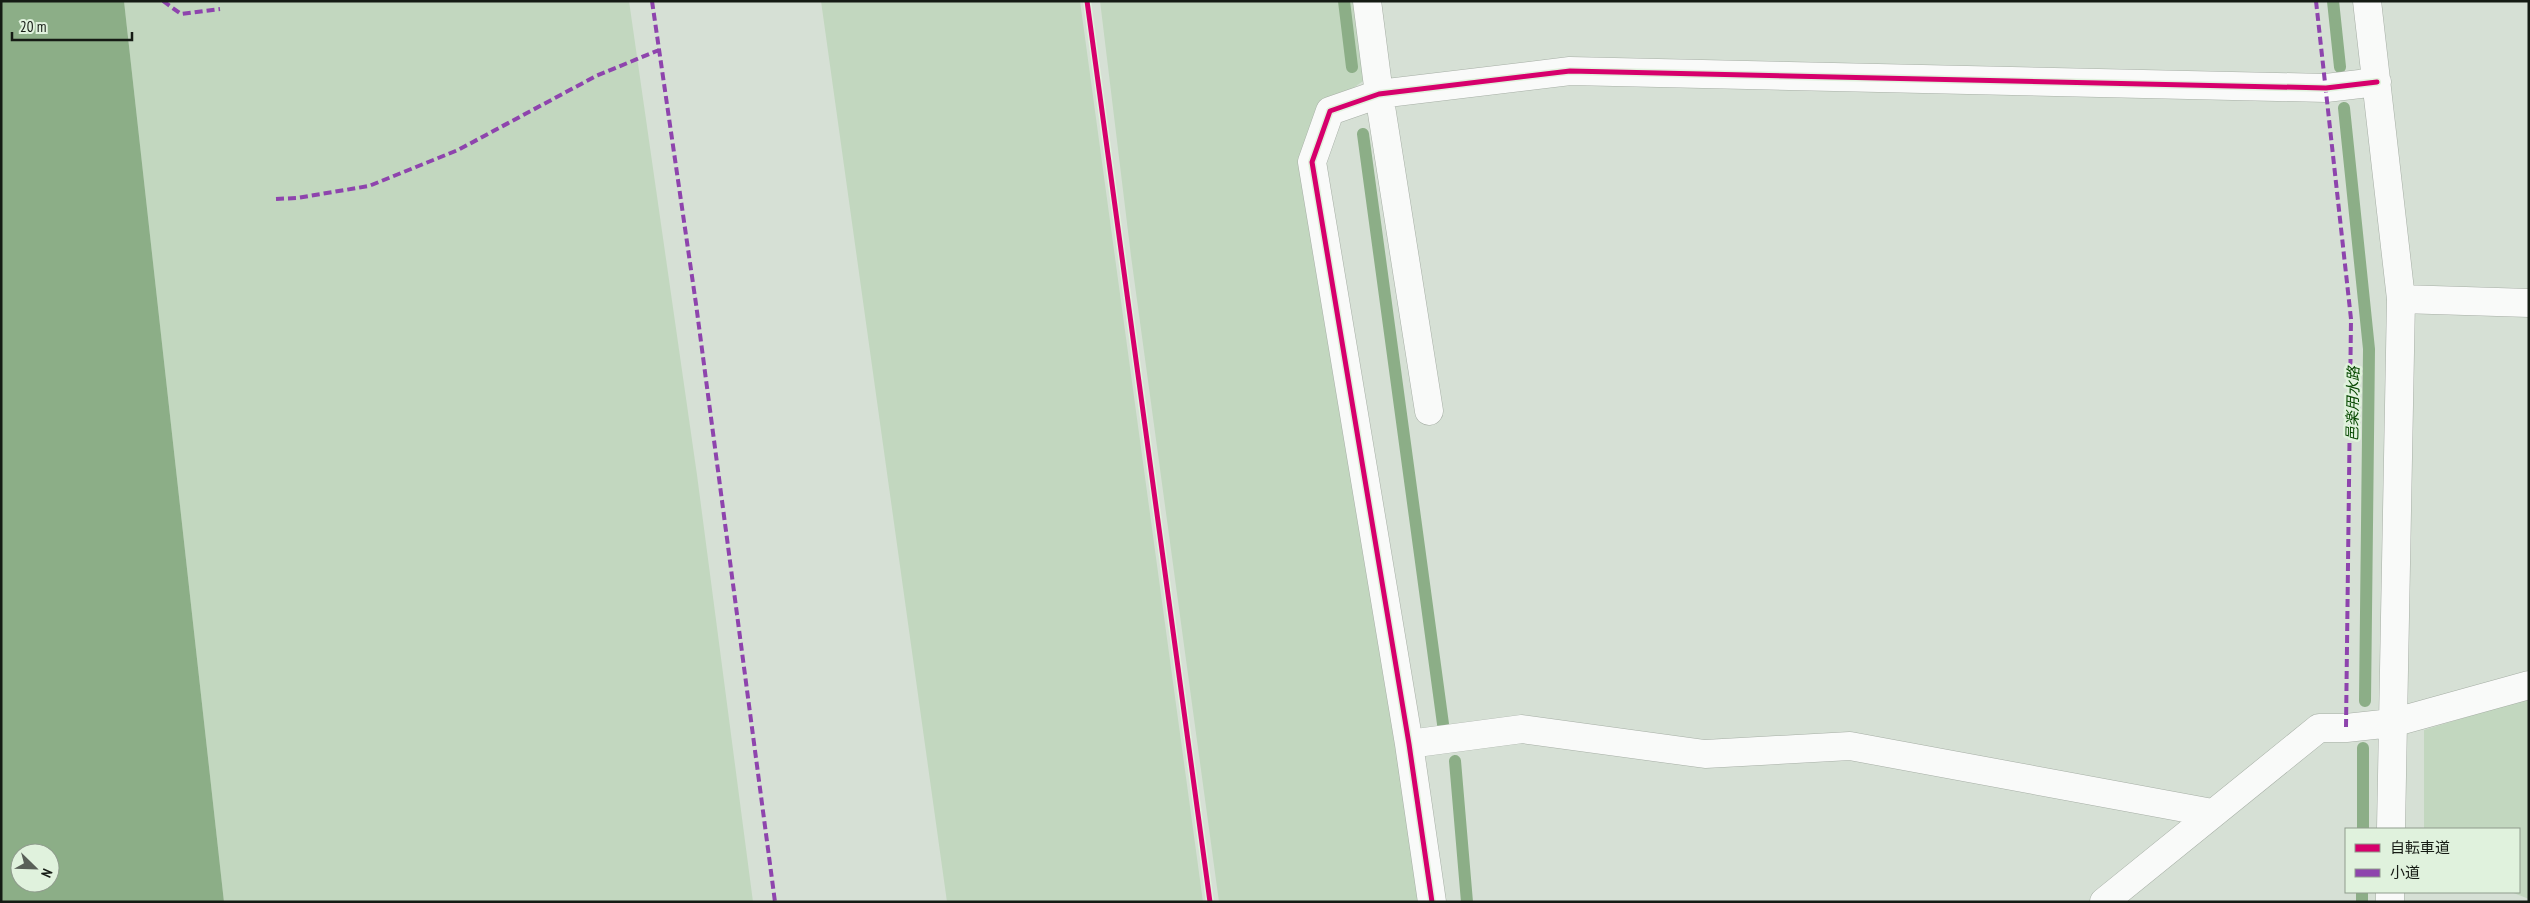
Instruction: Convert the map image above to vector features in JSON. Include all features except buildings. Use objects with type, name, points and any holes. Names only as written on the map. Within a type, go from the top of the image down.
[{"type":"street","points":[[1367,1],[1379,94],[1429,411]]},
{"type":"street","points":[[2367,1],[2401,299],[2391,828]]},
{"type":"street","points":[[1432,902],[1409,744],[1312,162],[1330,112],[1379,94],[1570,71],[2326,88],[2376,82]]},
{"type":"street","points":[[2401,299],[2529,303]]},
{"type":"street","points":[[2104,902],[2319,728],[2346,728],[2392,723],[2529,685]]},
{"type":"street","points":[[1409,744],[1522,729],[1705,754],[1850,746],[2212,813]]},
{"type":"shaded area","points":[[1,1],[124,1],[224,902],[1,902]]},
{"type":"shaded area","points":[[124,1],[629,1],[697,475],[753,902],[224,902]]},
{"type":"shaded area","points":[[821,1],[1080,1],[1203,902],[947,902]]},
{"type":"shaded area","points":[[1100,1],[1357,1],[1366,79],[1322,110],[1324,178],[1427,902],[1219,902],[1131,256]]},
{"type":"shaded area","points":[[2529,698],[2529,899],[2514,893],[2520,893],[2520,828],[2424,828],[2424,730]]},
{"type":"waterway","points":[[1344,1],[1352,67]]},
{"type":"waterway","name":"邑楽用水路","points":[[2333,1],[2340,67]]},
{"type":"waterway","name":"邑楽用水路","points":[[2344,108],[2369,349],[2365,701]]},
{"type":"waterway","points":[[1363,134],[1443,724]]},
{"type":"waterway","name":"邑楽用水路","points":[[2363,748],[2363,828]]},
{"type":"waterway","points":[[1455,761],[1467,902]]},
{"type":"waterway","name":"邑楽用水路","points":[[2362,893],[2362,902]]},
{"type":"marked path","points":[[163,1],[181,14],[220,9]]},
{"type":"marked path","points":[[652,1],[696,304],[775,902]]},
{"type":"marked path","points":[[2316,1],[2351,319],[2346,728]]},
{"type":"marked path","points":[[276,199],[297,198],[369,186],[458,150],[596,76],[659,50]]},
{"type":"cycle path","points":[[1087,1],[1210,902]]},
{"type":"cycle path","points":[[1432,902],[1409,744],[1312,162],[1330,111],[1379,94],[1570,71],[2326,88],[2377,82]]}]
